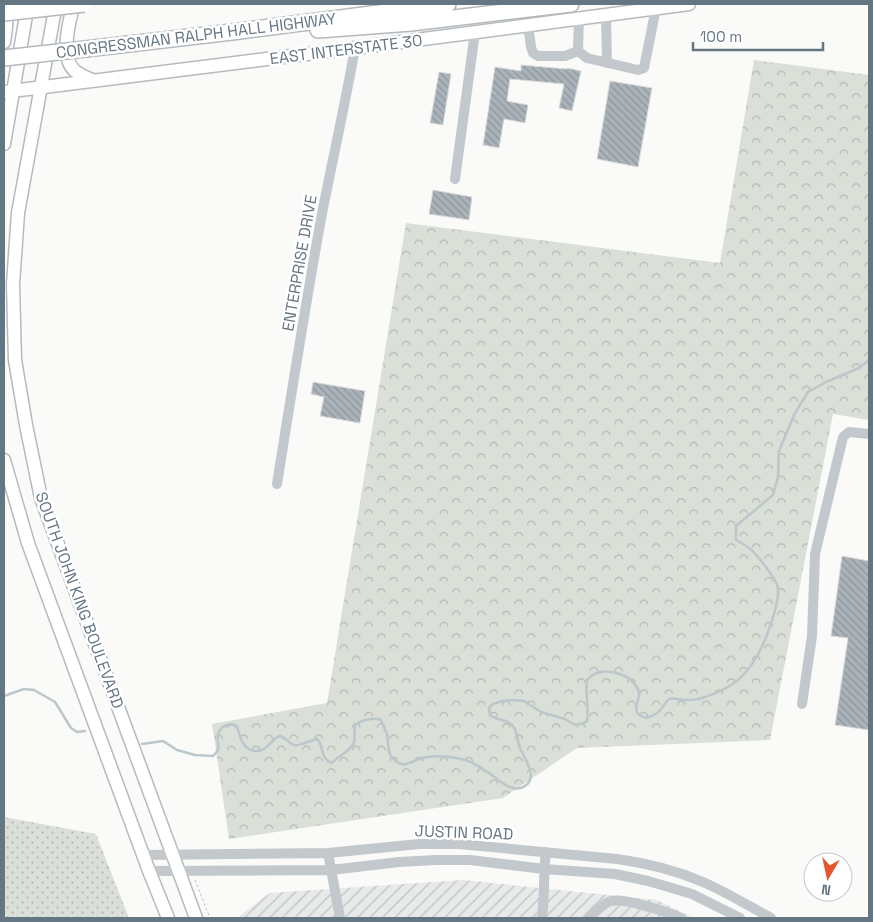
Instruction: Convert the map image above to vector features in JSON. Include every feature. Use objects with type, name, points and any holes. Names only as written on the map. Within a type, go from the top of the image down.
[{"type":"highway","points":[[4,4],[13,4]]},
{"type":"highway","points":[[4,13],[55,5],[84,4]]},
{"type":"highway","name":"CONGRESSMAN RALPH HALL HIGHWAY","points":[[4,58],[232,32],[448,4]]},
{"type":"highway","points":[[232,32],[271,34],[411,23],[571,4]]},
{"type":"highway","points":[[4,66],[53,60],[62,52]]},
{"type":"main road","points":[[4,4],[7,26],[4,42]]},
{"type":"main road","points":[[4,140],[8,91],[28,4]]},
{"type":"main road","points":[[74,4],[67,41],[68,58],[73,69],[92,80]]},
{"type":"main road","name":"EAST INTERSTATE 30","points":[[8,91],[689,4]]},
{"type":"main road","name":"SOUTH JOHN KING BOULEVARD","points":[[55,5],[18,213],[13,284],[15,360],[41,498],[172,855],[184,870],[196,918]]},
{"type":"main road","points":[[4,122],[4,140]]},
{"type":"main road","name":"SOUTH JOHN KING BOULEVARD","points":[[4,460],[28,543],[168,918]]},
{"type":"street","points":[[578,51],[587,58],[638,70],[644,68],[656,8]]},
{"type":"street","points":[[606,14],[607,63]]},
{"type":"street","points":[[578,51],[579,18]]},
{"type":"street","points":[[528,24],[531,47],[533,53],[538,56],[565,56],[578,51]]},
{"type":"street","points":[[454,179],[475,32]]},
{"type":"street","name":"ENTERPRISE DRIVE","points":[[277,484],[301,332],[355,48]]},
{"type":"street","points":[[802,704],[812,636],[815,554],[843,437],[849,432],[869,434]]},
{"type":"street","name":"JUSTIN ROAD","points":[[143,855],[328,853],[418,844],[459,844],[617,859],[642,862],[702,882],[771,918]]},
{"type":"street","points":[[542,918],[546,852]]},
{"type":"street","points":[[328,853],[340,918]]},
{"type":"street","name":"JUSTIN ROAD","points":[[149,871],[331,870],[400,862],[470,860],[544,869],[616,874],[692,894],[740,918]]},
{"type":"street","points":[[589,918],[606,903],[620,901],[681,918]]},
{"type":"path","points":[[184,870],[198,887],[210,918]]},
{"type":"shaded area","points":[[463,880],[657,900],[694,918],[239,918],[239,916],[270,893]]},
{"type":"green space","points":[[754,60],[869,75],[869,420],[833,414],[770,740],[577,748],[503,798],[229,839],[212,724],[327,703],[406,223],[720,263]]},
{"type":"green space","points":[[4,817],[96,834],[129,918],[4,918]]},
{"type":"building","points":[[521,65],[567,68],[581,71],[572,111],[559,108],[564,84],[510,79],[507,101],[528,105],[525,123],[504,119],[499,148],[483,145],[495,67],[521,71]]},
{"type":"building","points":[[439,72],[451,74],[443,125],[430,123]]},
{"type":"building","points":[[610,81],[652,88],[638,167],[597,159]]},
{"type":"building","points":[[433,190],[472,197],[469,220],[429,214]]},
{"type":"building","points":[[313,382],[365,391],[360,423],[320,416],[324,397],[311,394]]},
{"type":"building","points":[[842,556],[869,561],[869,730],[835,725],[848,638],[831,636]]},
{"type":"waterway","points":[[142,744],[163,741],[177,750],[195,755],[213,756],[218,750],[220,730],[224,726],[234,725],[237,726],[242,742],[250,750],[263,750],[280,736],[296,745],[317,739],[325,758],[332,763],[353,745],[355,725],[368,720],[378,719],[381,720],[387,734],[391,755],[401,764],[408,764],[433,756],[463,759],[478,766],[507,786],[518,788],[523,787],[529,782],[531,773],[520,748],[516,731],[511,723],[490,715],[489,708],[493,704],[512,700],[524,701],[541,712],[565,719],[575,725],[587,721],[587,680],[597,673],[613,672],[633,682],[639,692],[637,712],[646,718],[659,712],[669,699],[701,698],[728,687],[745,673],[758,655],[771,624],[778,595],[777,584],[766,567],[752,551],[736,540],[736,526],[773,495],[778,477],[779,451],[795,413],[808,392],[859,368],[869,360]]},
{"type":"waterway","points":[[4,696],[24,689],[34,690],[55,702],[71,728],[77,732],[85,731]]}]
